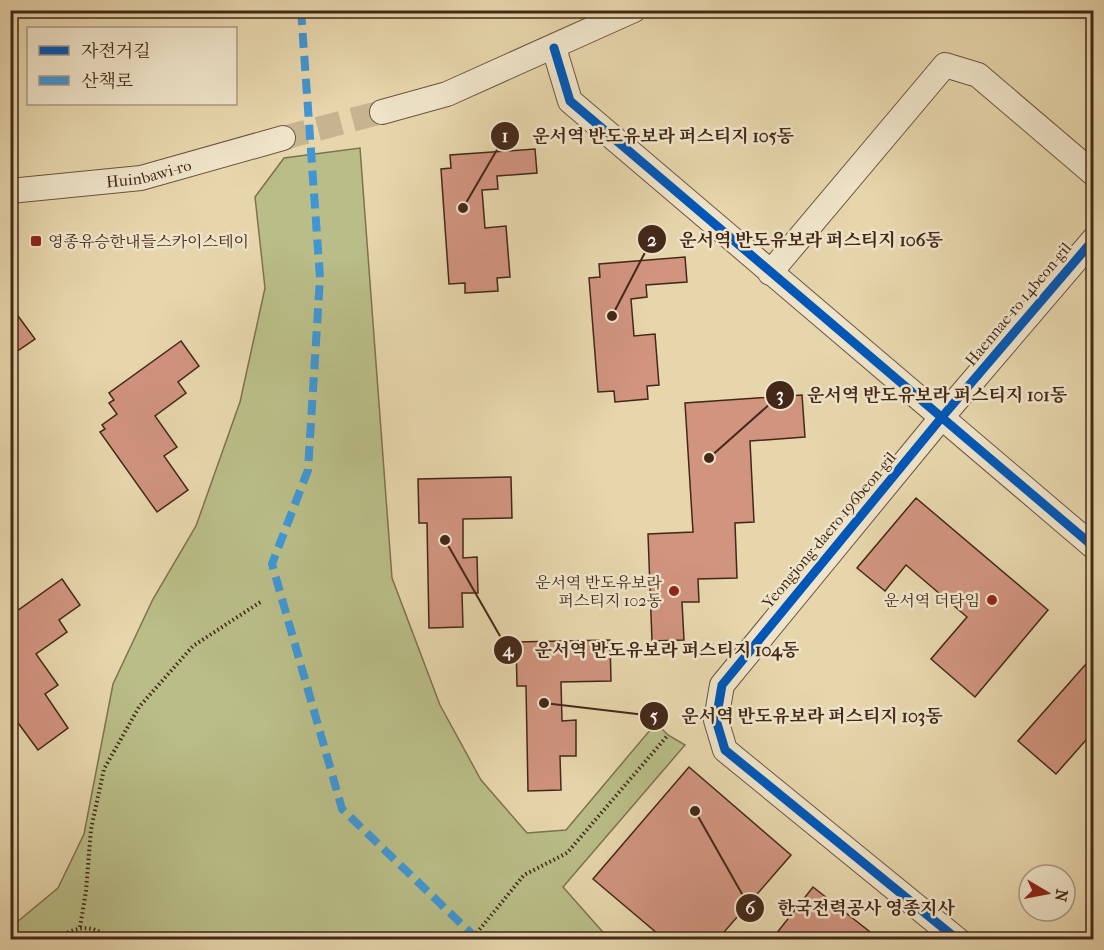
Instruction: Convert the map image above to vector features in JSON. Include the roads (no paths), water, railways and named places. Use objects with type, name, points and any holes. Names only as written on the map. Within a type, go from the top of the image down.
[{"type":"street","points":[[382,112],[447,94],[554,48],[634,10]]},
{"type":"street","points":[[554,48],[570,101],[1094,547]]},
{"type":"street","points":[[770,273],[945,65],[978,75],[1094,174]]},
{"type":"street","name":"Huinbawi-ro","points":[[10,191],[141,178],[283,138]]},
{"type":"street","name":"Haennae-ro 14beon-gil","points":[[942,417],[1094,239]]},
{"type":"street","name":"Yeongjong-daero 196beon-gil","points":[[942,417],[722,685],[716,720],[725,750],[958,939]]},
{"type":"tunnel","points":[[283,138],[382,112]]},
{"type":"place","name":"운서역 반도유보라 퍼스티지 105동","points":[[463,208]]},
{"type":"place","name":"영종유승한내들스카이스테이","points":[[36,241]]},
{"type":"place","name":"운서역 반도유보라 퍼스티지 106동","points":[[612,316]]},
{"type":"place","name":"운서역 반도유보라 퍼스티지 101동","points":[[709,458]]},
{"type":"place","name":"운서역 반도유보라 퍼스티지 104동","points":[[445,540]]},
{"type":"place","name":"운서역 반도유보라 퍼스티지 102동","points":[[674,591]]},
{"type":"place","name":"운서역 더타임","points":[[992,600]]},
{"type":"place","name":"운서역 반도유보라 퍼스티지 103동","points":[[544,703]]},
{"type":"place","name":"한국전력공사 영종지사","points":[[695,811]]}]
